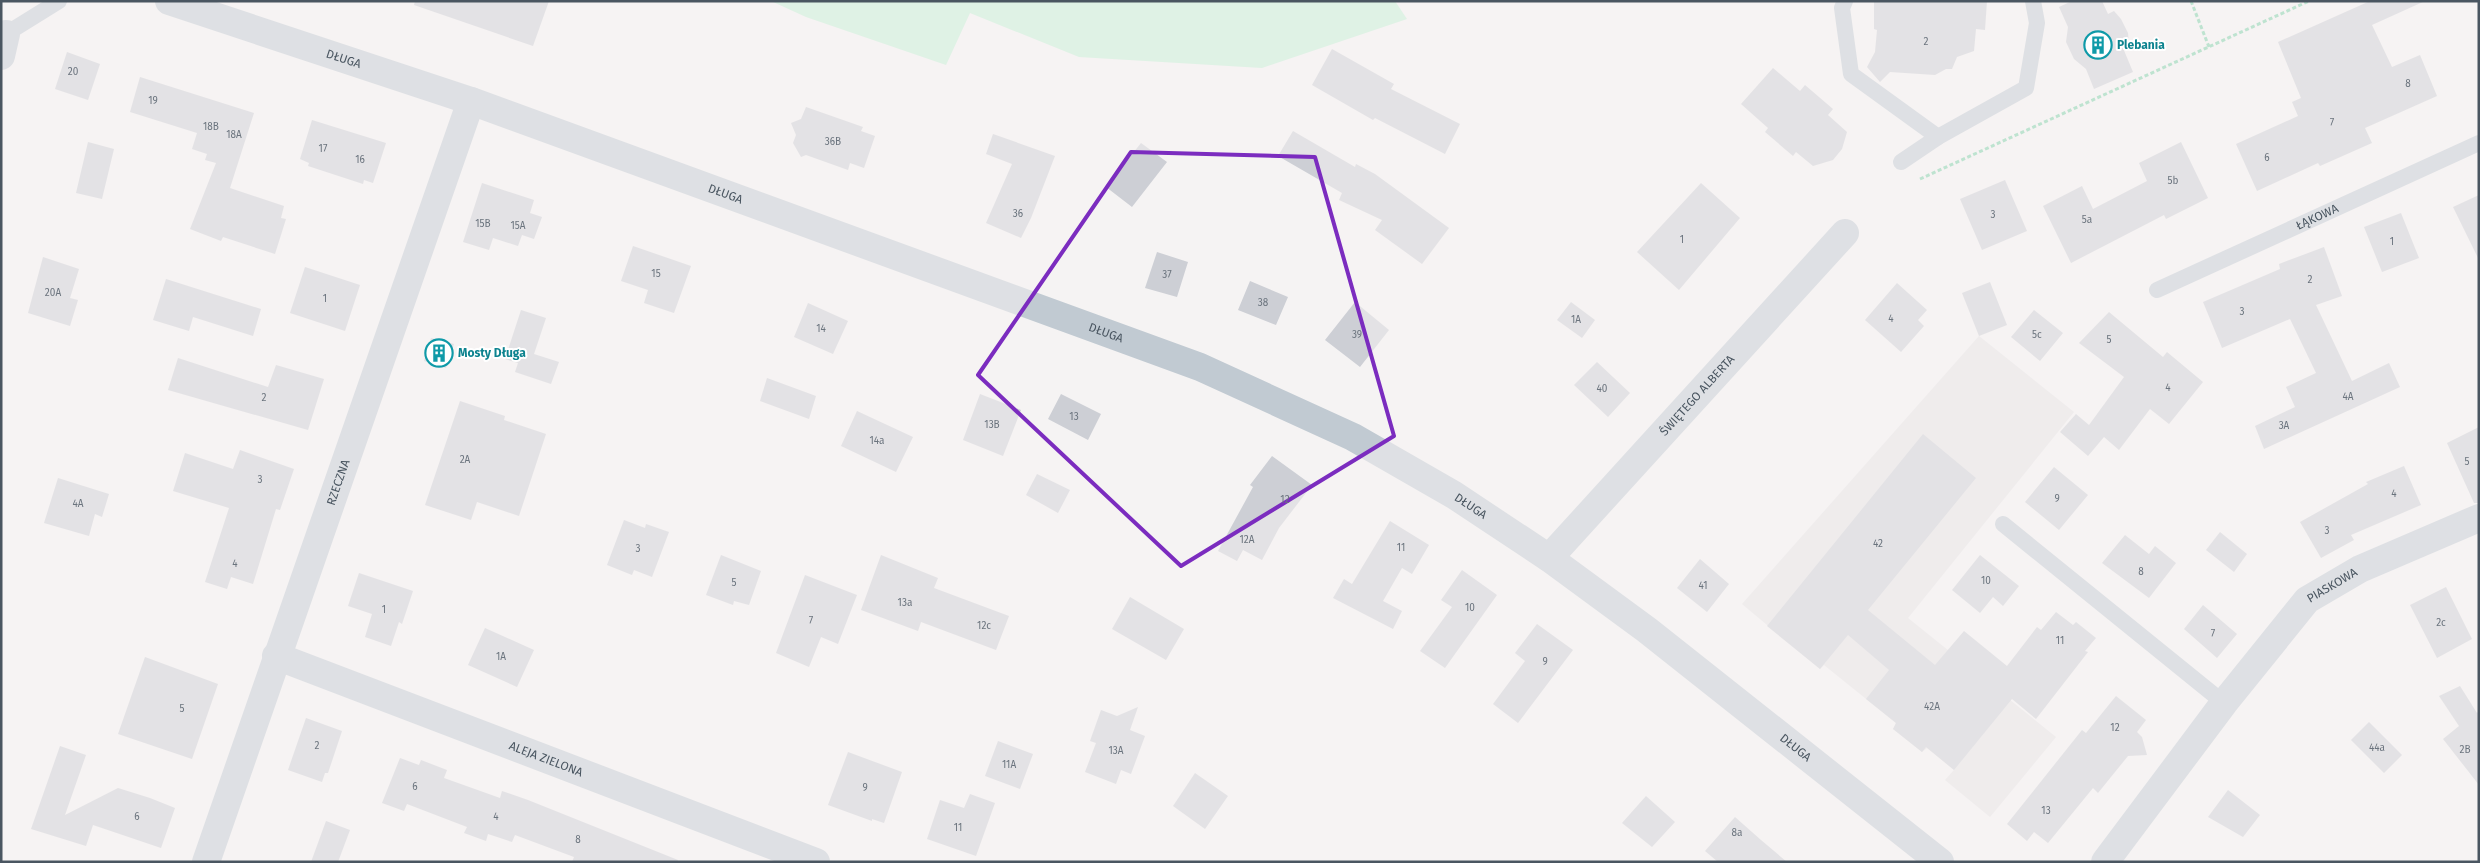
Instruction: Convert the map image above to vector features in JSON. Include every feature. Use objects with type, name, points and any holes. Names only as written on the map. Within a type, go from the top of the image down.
[{"type":"street","name":"DŁUGA","points":[[169,1],[471,101],[1200,366],[1353,437],[1454,495],[1549,558],[1647,630],[1940,862]]},
{"type":"street","name":"RZECZNA","points":[[206,862],[276,656],[471,101]]},
{"type":"street","name":"ŚWIĘTEGO ALBERTA","points":[[1549,558],[1845,233]]},
{"type":"street","name":"PIASKOWA","points":[[2105,862],[2224,703],[2307,600],[2360,569],[2479,518]]},
{"type":"street","name":"ALEJA ZIELONA","points":[[276,656],[816,862]]},
{"type":"lane","points":[[3,42],[59,1]]},
{"type":"lane","points":[[1845,1],[1842,8],[1851,74],[1938,137]]},
{"type":"lane","points":[[1901,162],[1938,137],[2026,88],[2037,23],[2032,1]]},
{"type":"lane","name":"ŁĄKOWA","points":[[2157,290],[2479,143]]},
{"type":"lane","points":[[2003,524],[2224,703]]},
{"type":"path","points":[[2191,1],[2209,47]]},
{"type":"path","points":[[1911,183],[2309,1]]},
{"type":"highlighted area","points":[[1131,152],[1315,157],[1394,436],[1181,566],[978,375]]},
{"type":"shaded area","points":[[1979,336],[2074,412],[1908,618],[2056,737],[1990,817],[1945,780],[1954,770],[1927,748],[1922,752],[1893,729],[1896,723],[1824,665],[1820,669],[1742,604]]},
{"type":"green space","points":[[771,1],[1395,1],[1407,19],[1262,68],[1079,57],[970,13],[946,65],[806,17]]},
{"type":"building","points":[[415,1],[549,1],[533,46],[414,5]]},
{"type":"building","points":[[1874,1],[1987,1],[1985,30],[1976,29],[1974,51],[1957,57],[1952,69],[1946,69],[1935,75],[1890,72],[1880,82],[1867,67],[1875,52],[1877,30],[1874,29]]},
{"type":"building","name":"Plebania","points":[[2072,1],[2102,1],[2108,14],[2114,11],[2121,19],[2128,33],[2129,45],[2123,48],[2133,72],[2094,89],[2086,69],[2074,59],[2066,42],[2068,27],[2059,7]]},
{"type":"building","points":[[2370,1],[2425,1],[2372,25],[2392,67],[2420,55],[2437,96],[2365,128],[2372,143],[2320,166],[2318,163],[2257,191],[2236,144],[2298,116],[2292,102],[2301,98],[2278,42]]},
{"type":"building","points":[[1332,49],[1394,84],[1391,89],[1460,124],[1445,154],[1375,118],[1373,120],[1312,85]]},
{"type":"building","points":[[67,52],[100,64],[88,100],[55,89]]},
{"type":"building","points":[[1773,68],[1800,91],[1805,85],[1833,109],[1828,115],[1847,132],[1842,149],[1833,160],[1813,166],[1796,152],[1793,156],[1765,132],[1768,128],[1741,104]]},
{"type":"building","points":[[140,77],[254,113],[230,188],[284,206],[281,218],[286,219],[275,254],[223,237],[221,241],[190,229],[216,163],[205,160],[207,154],[192,149],[197,133],[130,112]]},
{"type":"building","points":[[806,107],[863,127],[861,131],[875,136],[864,168],[850,163],[848,170],[806,155],[801,157],[793,143],[796,135],[791,123],[801,119]]},
{"type":"building","points":[[312,120],[386,143],[373,183],[364,180],[363,184],[308,166],[309,163],[300,159]]},
{"type":"building","points":[[1293,131],[1355,167],[1356,164],[1375,174],[1449,228],[1422,264],[1375,230],[1382,220],[1339,200],[1342,193],[1278,156]]},
{"type":"building","points":[[993,134],[1055,156],[1031,218],[1021,238],[986,223],[1012,164],[986,154]]},
{"type":"building","points":[[88,142],[114,149],[102,199],[76,193]]},
{"type":"building","points":[[2181,142],[2208,198],[2166,219],[2164,215],[2071,263],[2043,206],[2082,186],[2093,209],[2147,181],[2139,163]]},
{"type":"building","points":[[1141,143],[1167,162],[1132,207],[1106,187]]},
{"type":"building","points":[[2005,180],[2027,231],[1982,250],[1960,199]]},
{"type":"building","points":[[482,183],[534,200],[530,213],[542,217],[534,239],[522,235],[518,246],[493,238],[489,250],[463,242]]},
{"type":"building","points":[[1701,183],[1740,218],[1679,290],[1637,252]]},
{"type":"building","points":[[2479,195],[2479,260],[2453,207]]},
{"type":"building","points":[[2401,213],[2419,258],[2382,272],[2364,227]]},
{"type":"building","points":[[633,246],[691,266],[674,313],[644,303],[648,290],[621,281]]},
{"type":"building","points":[[2324,247],[2342,296],[2316,305],[2352,381],[2389,363],[2400,387],[2264,449],[2255,426],[2295,407],[2286,387],[2316,373],[2290,319],[2222,348],[2203,302],[2280,269],[2279,264]]},
{"type":"building","points":[[1157,252],[1188,262],[1177,297],[1145,288]]},
{"type":"building","points":[[43,257],[79,269],[70,298],[78,300],[70,326],[28,313]]},
{"type":"building","points":[[305,267],[360,285],[345,331],[290,313]]},
{"type":"building","points":[[166,279],[261,309],[253,336],[193,317],[189,331],[153,320]]},
{"type":"building","points":[[1250,281],[1288,297],[1276,325],[1238,310]]},
{"type":"building","points":[[1990,282],[2007,325],[1979,336],[1962,293]]},
{"type":"building","points":[[1897,283],[1927,310],[1918,320],[1924,326],[1901,352],[1865,320]]},
{"type":"building","points":[[1355,302],[1389,330],[1360,367],[1325,340]]},
{"type":"building","points":[[1571,302],[1595,320],[1582,338],[1557,320]]},
{"type":"building","points":[[808,303],[848,321],[833,354],[794,337]]},
{"type":"building","points":[[521,310],[546,318],[534,354],[559,362],[551,384],[515,372],[518,363],[505,359]]},
{"type":"building","points":[[2034,310],[2063,333],[2040,361],[2011,337]]},
{"type":"building","points":[[2109,312],[2163,357],[2167,352],[2203,382],[2169,424],[2150,409],[2119,450],[2104,437],[2088,456],[2060,432],[2076,414],[2089,425],[2124,377],[2079,343]]},
{"type":"building","name":"Mosty Długa","points":[[431,338],[454,344],[446,368],[424,361]]},
{"type":"building","points":[[178,358],[268,387],[276,365],[324,379],[308,430],[168,390]]},
{"type":"building","points":[[1597,362],[1630,393],[1608,417],[1574,385]]},
{"type":"building","points":[[767,378],[816,396],[809,419],[760,401]]},
{"type":"building","points":[[980,394],[1021,410],[1003,456],[963,440]]},
{"type":"building","points":[[1061,394],[1101,414],[1088,440],[1048,419]]},
{"type":"building","points":[[460,401],[505,416],[504,420],[546,434],[519,516],[477,502],[471,520],[425,505]]},
{"type":"building","points":[[857,411],[913,437],[896,472],[841,446]]},
{"type":"building","points":[[2479,427],[2479,503],[2474,503],[2447,443]]},
{"type":"building","points":[[1923,434],[1976,478],[1868,610],[1935,665],[1964,631],[2007,666],[2037,627],[2041,630],[2056,612],[2073,625],[2076,622],[2096,638],[2085,651],[2088,652],[2036,719],[2012,699],[1954,770],[1926,747],[1922,752],[1893,729],[1896,723],[1866,699],[1889,670],[1848,635],[1820,669],[1767,626]]},
{"type":"building","points":[[240,450],[294,469],[280,510],[276,509],[253,584],[231,577],[227,589],[205,582],[229,508],[173,491],[185,453],[233,469]]},
{"type":"building","points":[[1272,456],[1312,485],[1279,528],[1262,560],[1243,550],[1237,561],[1218,551],[1253,487],[1250,485]]},
{"type":"building","points":[[2404,466],[2421,505],[2351,535],[2354,540],[2321,558],[2300,522],[2368,484],[2366,482]]},
{"type":"building","points":[[2054,467],[2088,495],[2059,530],[2025,502]]},
{"type":"building","points":[[1037,474],[1070,490],[1058,513],[1026,495]]},
{"type":"building","points":[[58,478],[109,494],[102,517],[95,514],[89,536],[44,523]]},
{"type":"building","points":[[624,520],[645,528],[646,524],[669,532],[652,577],[634,570],[632,575],[607,565]]},
{"type":"building","points":[[1390,521],[1429,545],[1412,574],[1402,568],[1383,601],[1402,611],[1393,629],[1333,598],[1344,579],[1352,584]]},
{"type":"building","points":[[2220,532],[2247,554],[2234,572],[2206,550]]},
{"type":"building","points":[[2125,535],[2149,554],[2155,546],[2176,563],[2149,598],[2102,563]]},
{"type":"building","points":[[721,555],[761,571],[749,605],[734,601],[733,605],[706,595]]},
{"type":"building","points":[[881,555],[938,578],[934,588],[1009,616],[996,650],[921,622],[918,631],[861,610]]},
{"type":"building","points":[[1980,555],[2019,586],[2003,606],[1993,597],[1980,613],[1952,590]]},
{"type":"building","points":[[1700,559],[1729,584],[1707,612],[1677,588]]},
{"type":"building","points":[[1462,570],[1497,595],[1445,668],[1420,651],[1452,607],[1441,600]]},
{"type":"building","points":[[359,573],[413,591],[402,624],[399,622],[391,646],[365,637],[372,614],[348,606]]},
{"type":"building","points":[[805,575],[857,595],[838,644],[821,637],[809,667],[776,653]]},
{"type":"building","points":[[2446,587],[2472,639],[2437,658],[2410,605]]},
{"type":"building","points":[[1130,597],[1184,629],[1166,660],[1112,629]]},
{"type":"building","points":[[2203,605],[2237,634],[2217,658],[2184,629]]},
{"type":"building","points":[[1537,624],[1573,650],[1518,723],[1493,704],[1525,661],[1515,653]]},
{"type":"building","points":[[485,628],[534,650],[517,687],[468,665]]},
{"type":"building","points":[[145,657],[218,684],[192,759],[118,734]]},
{"type":"building","points":[[2460,686],[2477,713],[2479,711],[2479,785],[2443,739],[2459,726],[2439,696]]},
{"type":"building","points":[[2116,696],[2146,720],[2137,732],[2142,737],[2147,755],[2128,756],[2098,793],[2093,788],[2048,843],[2034,832],[2027,841],[2007,824],[2082,730],[2086,733]]},
{"type":"building","points":[[1138,707],[1130,730],[1145,736],[1131,774],[1121,770],[1116,784],[1085,772],[1096,743],[1090,741],[1101,710],[1117,716]]},
{"type":"building","points":[[306,718],[342,731],[328,773],[325,773],[322,782],[288,770]]},
{"type":"building","points":[[2369,722],[2402,755],[2384,773],[2351,740]]},
{"type":"building","points":[[998,741],[1033,754],[1020,789],[985,776]]},
{"type":"building","points":[[60,746],[86,755],[65,815],[118,788],[150,798],[175,808],[161,848],[93,825],[86,846],[31,829]]},
{"type":"building","points":[[848,752],[902,772],[884,823],[872,819],[872,821],[828,805]]},
{"type":"building","points":[[400,758],[419,765],[421,760],[447,770],[444,778],[500,798],[502,791],[528,800],[678,860],[677,862],[572,862],[574,857],[515,835],[512,842],[488,834],[486,841],[464,833],[467,827],[407,804],[404,811],[382,803]]},
{"type":"building","points":[[1195,773],[1228,796],[1205,829],[1173,806]]},
{"type":"building","points":[[2228,790],[2260,815],[2243,837],[2208,817]]},
{"type":"building","points":[[970,794],[995,803],[976,856],[927,839],[940,800],[964,808]]},
{"type":"building","points":[[1646,796],[1675,822],[1652,847],[1622,823]]},
{"type":"building","points":[[1735,817],[1787,862],[1718,862],[1705,851]]},
{"type":"building","points":[[326,821],[350,830],[338,862],[311,862]]},
{"type":"place","name":"Plebania","points":[[2098,45]]},
{"type":"place","name":"Mosty Długa","points":[[439,353]]}]
